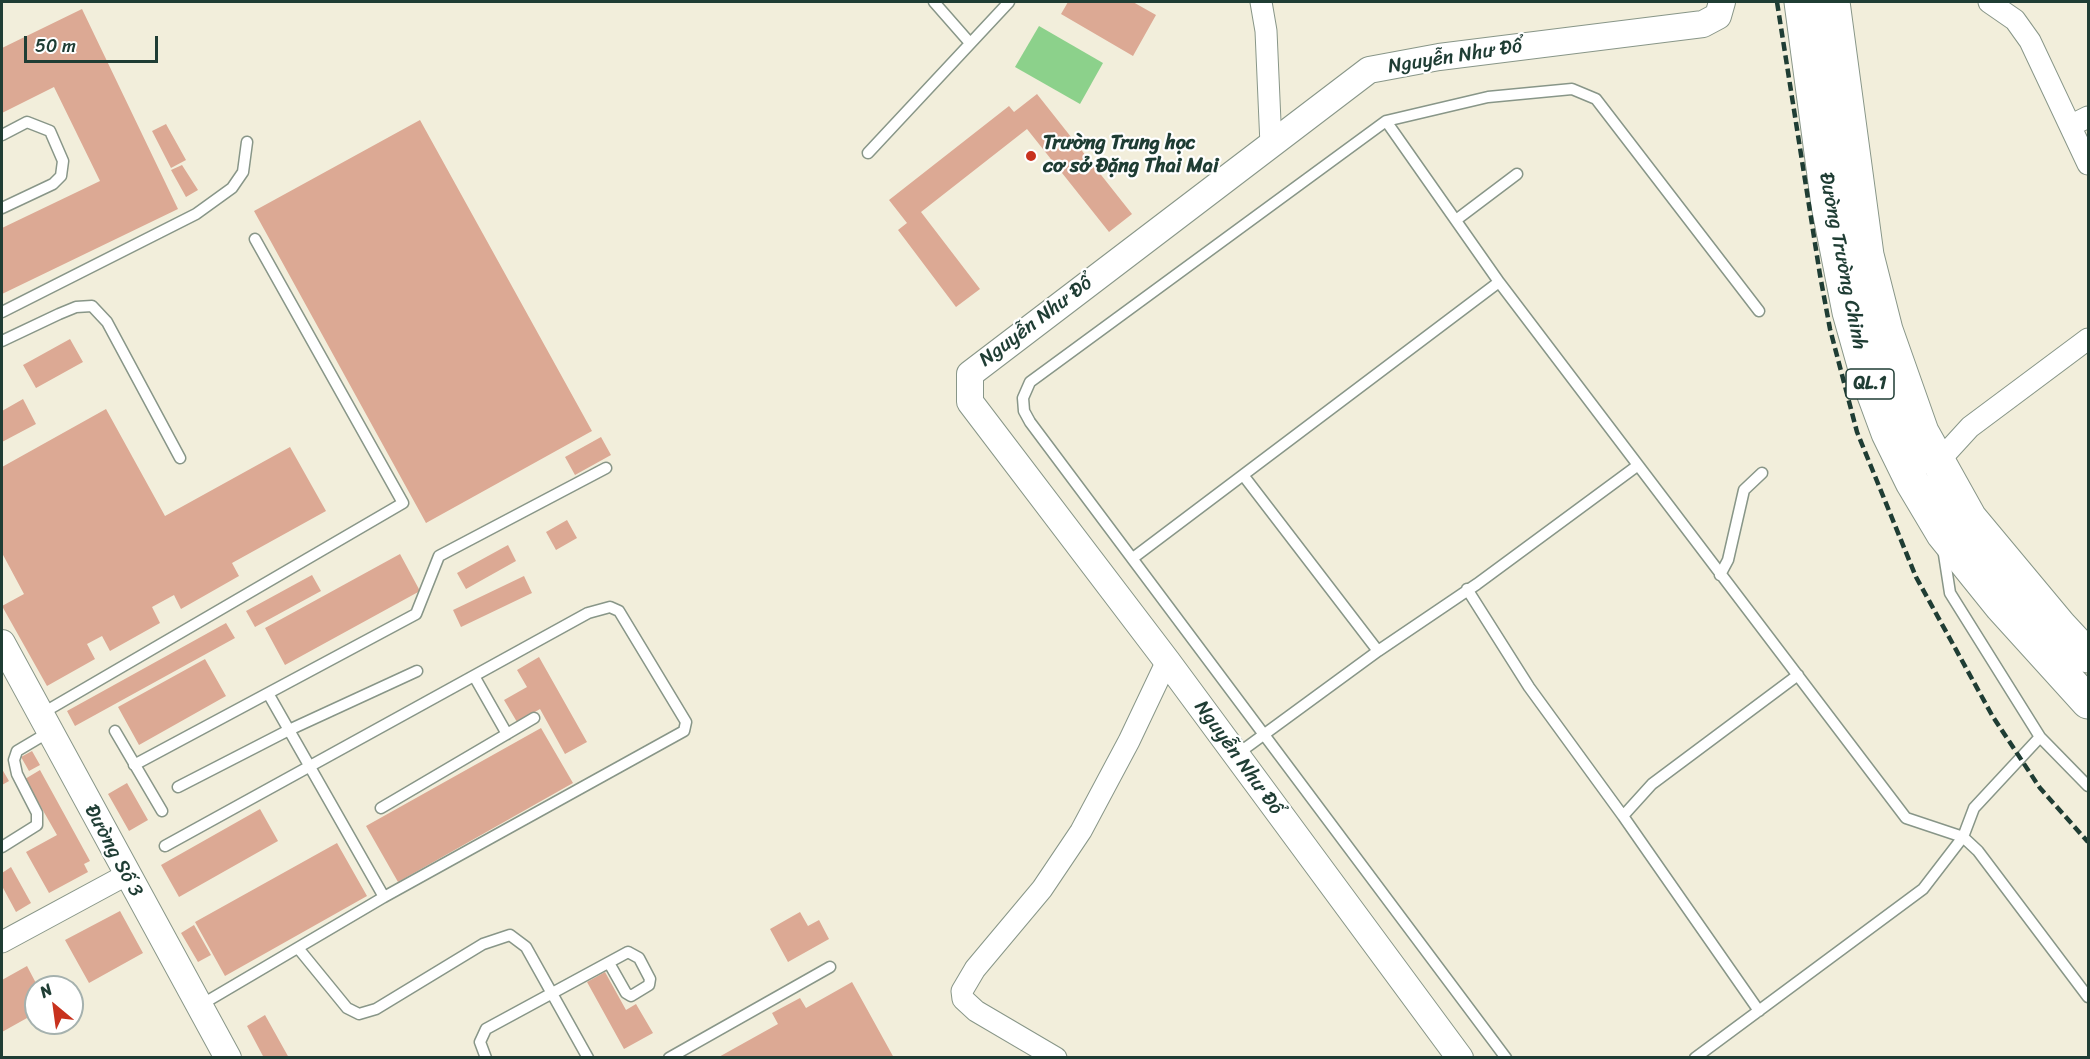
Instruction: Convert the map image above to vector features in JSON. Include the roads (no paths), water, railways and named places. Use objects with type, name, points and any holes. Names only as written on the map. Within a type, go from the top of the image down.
[{"type":"highway","name":"Đường Trường Chinh","points":[[1801,2],[1828,205],[1849,312],[1867,376],[1888,433],[1912,482],[2088,656]]},
{"type":"highway","name":"Đường Trường Chinh","points":[[1833,2],[1867,255],[1902,379],[1922,432],[1938,462],[1957,526],[2001,606],[2088,702]]},
{"type":"street","points":[[1261,2],[1266,31],[1271,145]]},
{"type":"street","name":"Nguyễn Như Đổ","points":[[1456,1056],[1167,660],[970,402],[970,374],[1369,70],[1451,56],[1703,24],[1718,16],[1722,2]]},
{"type":"street","points":[[1989,2],[2015,20],[2080,121],[2088,164]]},
{"type":"street","points":[[1938,462],[1970,427],[2088,339]]},
{"type":"street","name":"Đường Số 3","points":[[2,643],[228,1058]]},
{"type":"street","points":[[1056,1058],[976,1011],[963,999],[962,991],[975,969],[1042,889],[1081,831],[1129,741],[1167,660]]},
{"type":"street","points":[[2,942],[126,874]]},
{"type":"lane","points":[[934,2],[970,43]]},
{"type":"lane","points":[[868,153],[1009,2]]},
{"type":"lane","points":[[1506,1058],[1024,411],[1023,398],[1030,382],[1386,122],[1488,97],[1572,89],[1596,99],[1759,311]]},
{"type":"lane","points":[[2,135],[27,122],[50,131],[63,162],[61,176],[53,184],[2,208]]},
{"type":"lane","points":[[1386,122],[1498,282],[1906,818],[1963,837],[1978,851],[2088,997]]},
{"type":"lane","points":[[2,312],[196,213],[232,188],[243,172],[247,142]]},
{"type":"lane","points":[[1455,220],[1517,174]]},
{"type":"lane","points":[[2,847],[36,825],[37,813],[17,774],[14,760],[17,750],[44,723],[403,503],[255,239]]},
{"type":"lane","points":[[1132,558],[1498,282]]},
{"type":"lane","points":[[2,341],[59,314],[76,308],[92,306],[107,322],[180,458]]},
{"type":"lane","points":[[1236,755],[1637,466]]},
{"type":"lane","points":[[134,765],[269,695],[416,614],[439,556],[606,468]]},
{"type":"lane","points":[[1720,575],[1728,560],[1744,490],[1762,472]]},
{"type":"lane","points":[[1243,475],[1378,651]]},
{"type":"lane","points":[[1957,526],[1950,593],[2040,737],[2088,786]]},
{"type":"lane","points":[[1467,590],[1529,687],[1623,816],[1759,1011]]},
{"type":"lane","points":[[165,846],[588,614],[610,607],[619,611],[686,722],[684,731],[384,897],[199,1006]]},
{"type":"lane","points":[[178,787],[289,730],[417,671]]},
{"type":"lane","points":[[1623,816],[1652,784],[1798,675]]},
{"type":"lane","points":[[474,676],[507,734]]},
{"type":"lane","points":[[269,695],[384,897]]},
{"type":"lane","points":[[381,808],[534,718]]},
{"type":"lane","points":[[115,731],[162,811]]},
{"type":"lane","points":[[1695,1058],[1923,889],[1963,837],[1974,808],[2040,737]]},
{"type":"lane","points":[[298,948],[347,1008],[359,1014],[376,1009],[483,944],[510,934],[526,947],[588,1058]]},
{"type":"lane","points":[[486,1058],[480,1042],[486,1029],[609,963]]},
{"type":"lane","points":[[669,1058],[830,967]]},
{"type":"railway","points":[[1777,2],[1830,329],[1857,432],[1916,577],[1993,717],[2040,788],[2088,842]]},
{"type":"place","name":"Trường Trung học cơ sở Đặng Thai Mai","points":[[1031,156]]}]
